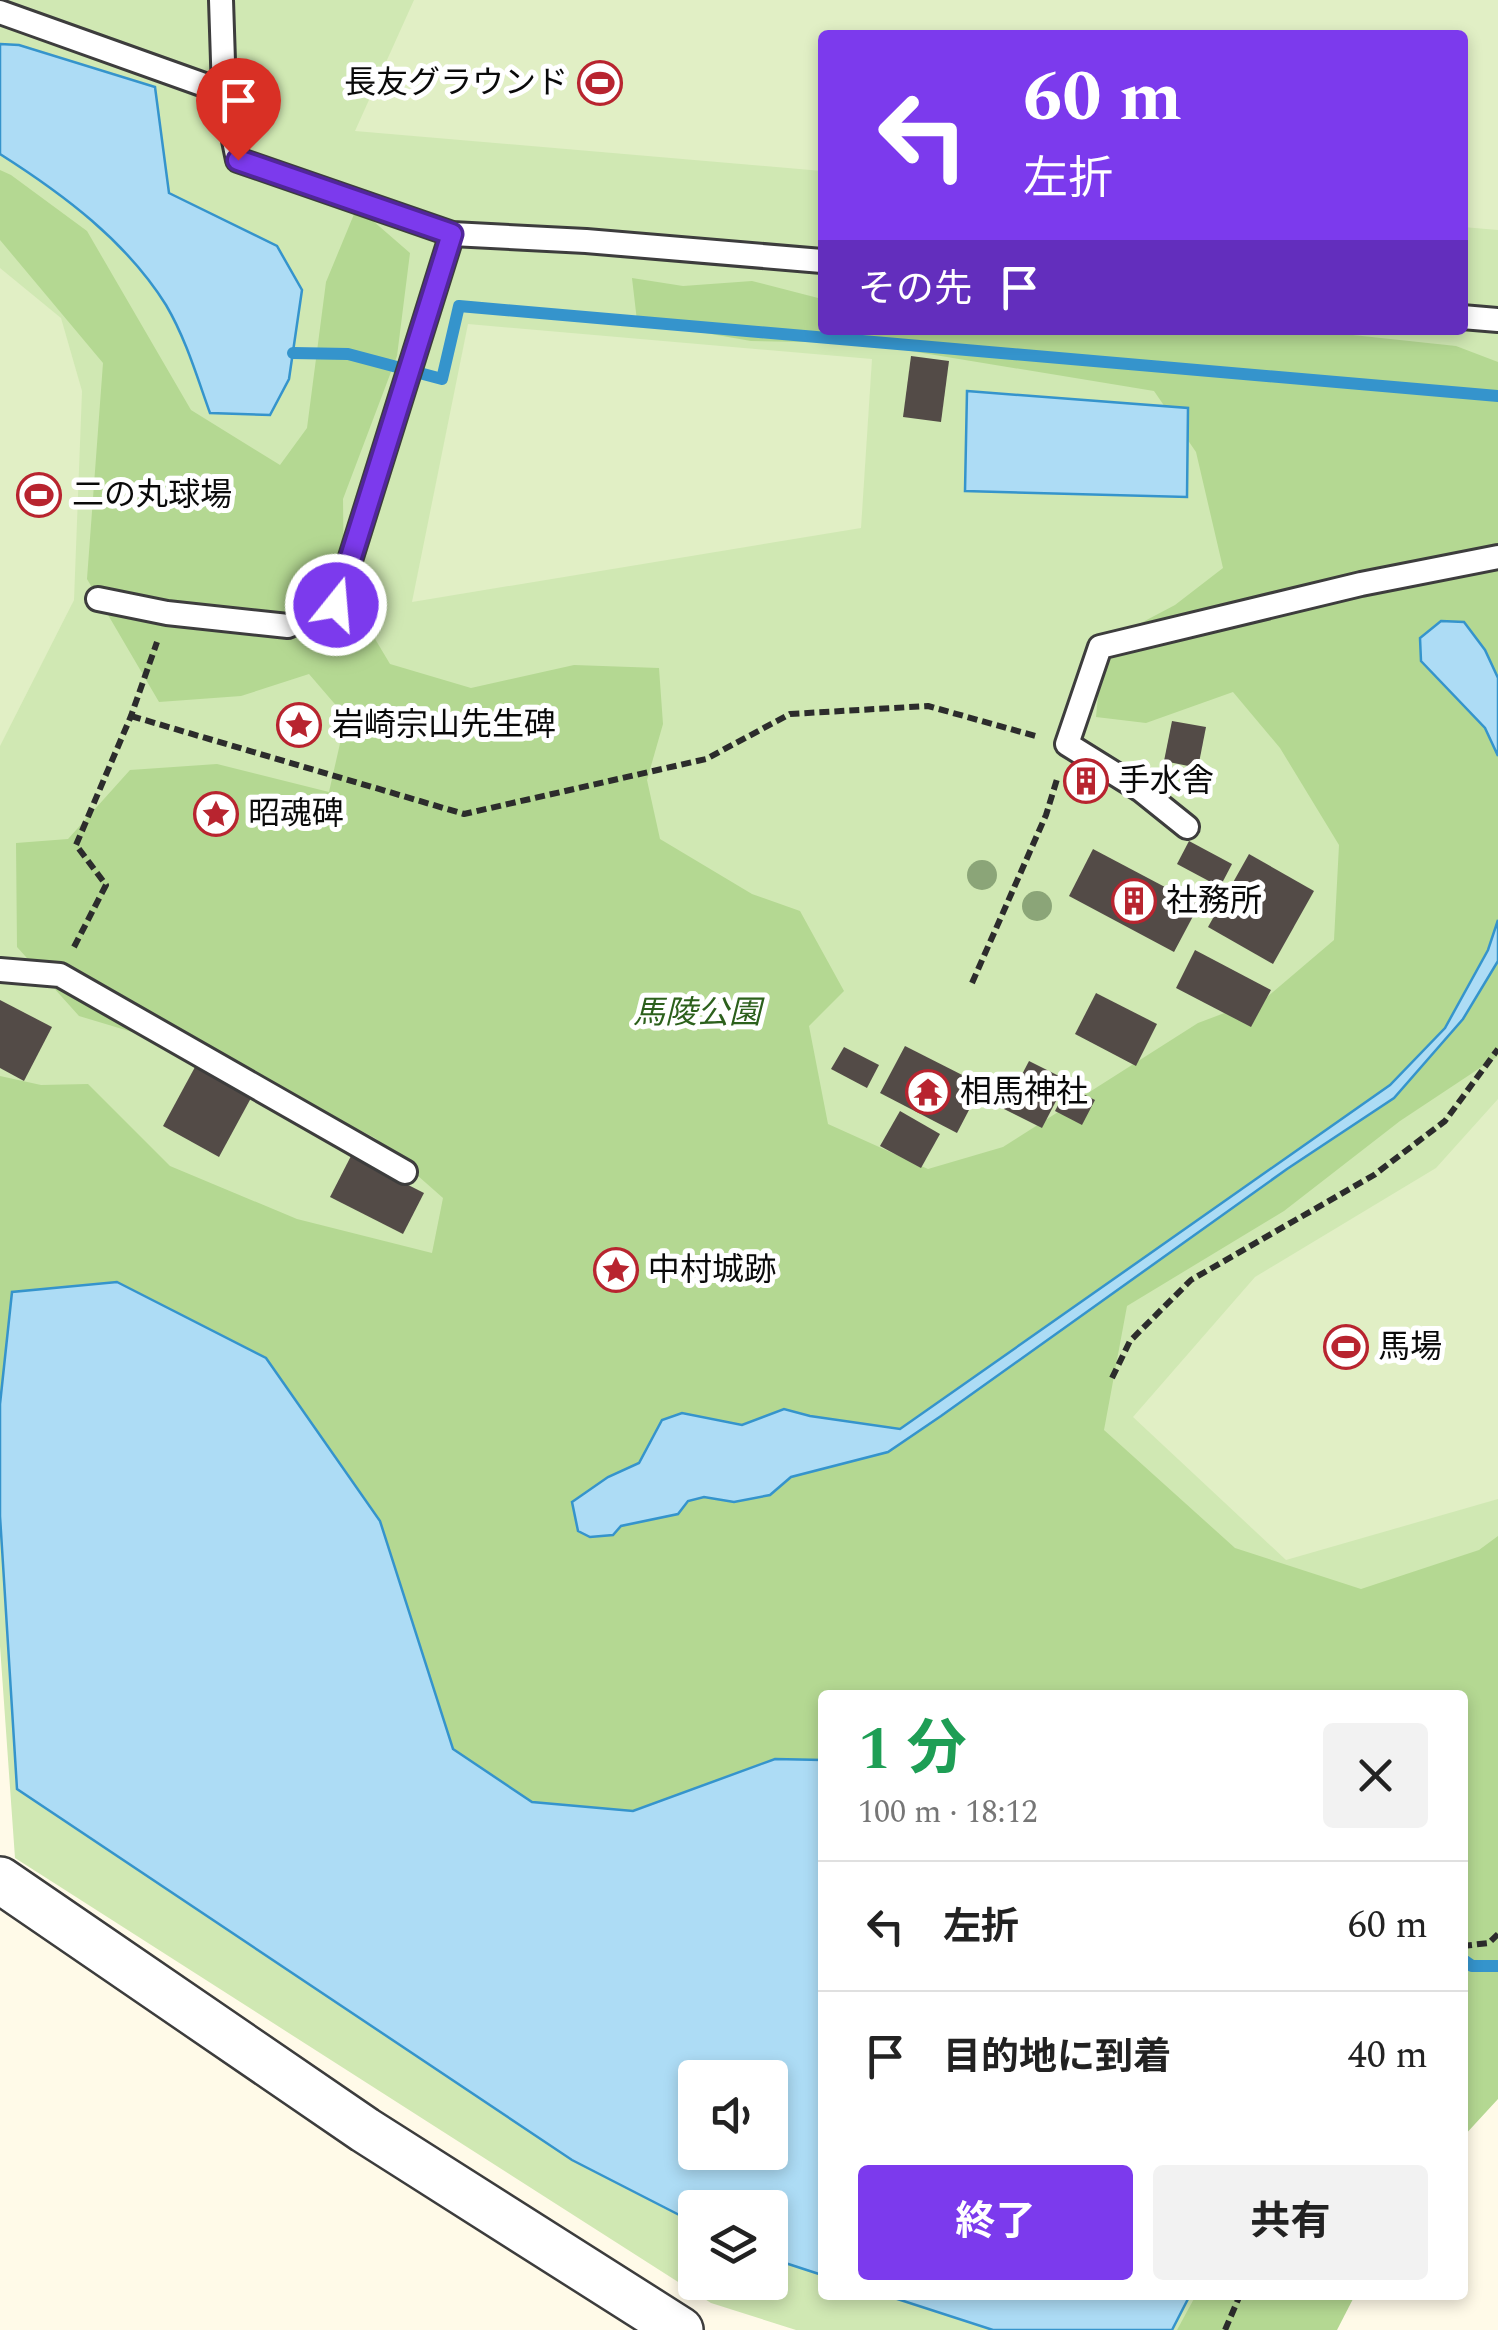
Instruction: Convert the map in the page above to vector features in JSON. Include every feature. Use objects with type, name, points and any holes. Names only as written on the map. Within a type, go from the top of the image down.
[{"type":"street","points":[[0,1880],[365,2130],[680,2330]]},
{"type":"lane","points":[[221,0],[224,92],[238,160],[452,234],[586,241],[818,262]]},
{"type":"lane","points":[[0,12],[224,92]]},
{"type":"lane","points":[[98,599],[167,613],[288,626],[336,605],[452,234]]},
{"type":"lane","points":[[1468,318],[1498,320]]},
{"type":"lane","points":[[1187,827],[1141,790],[1067,744],[1100,646],[1361,584],[1498,557]]},
{"type":"lane","points":[[0,970],[60,975],[405,1172]]},
{"type":"path","points":[[60,975],[106,885],[76,845],[130,716],[167,613]]},
{"type":"path","points":[[130,716],[464,814],[706,760],[790,714],[928,706],[1067,744],[1046,815],[972,983]]},
{"type":"path","points":[[1112,1378],[1130,1341],[1191,1280],[1374,1175],[1445,1122],[1498,1049]]},
{"type":"path","points":[[1468,1945],[1489,1943],[1498,1934]]},
{"type":"path","points":[[1224,2330],[1238,2300]]},
{"type":"green space","name":"馬陵公園","points":[[0,0],[1498,0],[1498,1963],[1468,1740],[1468,1690],[818,1690],[818,2300],[1294,2300],[1276,2330],[796,2330],[706,2300],[788,2300],[788,2190],[678,2190],[678,2282],[15,1858],[0,1646]]},
{"type":"green space","name":"長友グラウンド","points":[[414,0],[1498,0],[1498,230],[1468,227],[1468,30],[818,30],[818,171],[355,131]]},
{"type":"green space","points":[[0,170],[87,231],[191,410],[280,465],[307,428],[326,282],[357,207],[410,253],[397,356],[343,499],[344,587],[390,664],[471,688],[574,665],[659,668],[663,724],[647,780],[660,839],[752,894],[800,911],[844,991],[809,1026],[828,1124],[928,1169],[1003,1147],[1198,1023],[1267,997],[1334,940],[1339,845],[1280,748],[1233,692],[1146,723],[1096,717],[1103,643],[1175,605],[1223,568],[1196,452],[1154,391],[862,343],[751,341],[637,321],[632,278],[683,286],[752,281],[818,298],[818,335],[1353,335],[1456,346],[1498,362],[1498,1056],[1400,1121],[1284,1211],[1127,1306],[1104,1430],[1235,1548],[1361,1589],[1479,1550],[1498,1536],[1498,2099],[1468,2132],[1468,1690],[818,1690],[818,1820],[485,1814],[0,1428],[0,1076],[41,1085],[88,1084],[170,1166],[297,1219],[432,1253],[443,1198],[375,1138],[222,1059],[79,1016],[17,947],[16,843],[68,839],[130,770],[217,764],[329,792],[346,717],[309,674],[241,696],[159,702],[87,579],[103,363],[0,240]]},
{"type":"green space","name":"二の丸球場","points":[[0,268],[61,318],[82,391],[74,600],[0,746]]},
{"type":"green space","points":[[468,324],[872,359],[861,528],[412,602]]},
{"type":"green space","name":"馬場","points":[[1498,1099],[1498,1499],[1286,1560],[1133,1417],[1255,1277],[1436,1168]]},
{"type":"green space","points":[[1193,2300],[1352,2300],[1337,2330],[1177,2330]]},
{"type":"water","points":[[0,44],[19,45],[155,87],[169,193],[277,246],[302,290],[289,379],[270,415],[210,413],[179,331],[150,282],[92,220],[0,154]]},
{"type":"water","points":[[967,391],[1188,408],[1187,497],[965,491]]},
{"type":"water","points":[[1441,621],[1464,622],[1485,650],[1498,678],[1498,756],[1485,728],[1421,661],[1420,638]]},
{"type":"water","points":[[1498,920],[1498,961],[1463,1019],[1394,1098],[1287,1169],[888,1452],[791,1477],[770,1495],[734,1502],[704,1497],[688,1501],[678,1514],[621,1526],[613,1535],[590,1537],[578,1531],[572,1502],[608,1477],[639,1463],[662,1420],[682,1413],[742,1425],[784,1409],[900,1429],[1390,1085],[1445,1028],[1488,950]]},
{"type":"water","points":[[117,1282],[266,1358],[380,1521],[453,1749],[532,1802],[633,1811],[775,1759],[818,1760],[818,2274],[788,2264],[788,2190],[678,2190],[678,2214],[572,2160],[17,1789],[0,1516],[0,1404],[12,1292]]},
{"type":"water","points":[[900,2300],[1187,2300],[1172,2330],[993,2330]]},
{"type":"building","points":[[911,356],[949,361],[941,422],[903,417]]},
{"type":"building","points":[[1172,721],[1206,727],[1198,768],[1164,761]]},
{"type":"building","name":"手水舎","points":[[1080,767],[1100,776],[1092,796],[1072,787]]},
{"type":"building","points":[[1189,841],[1232,864],[1220,887],[1177,864]]},
{"type":"building","name":"社務所","points":[[1093,849],[1199,905],[1174,952],[1069,896]]},
{"type":"building","points":[[1249,854],[1314,891],[1273,964],[1208,927]]},
{"type":"building","points":[[1195,950],[1271,990],[1251,1027],[1176,988]]},
{"type":"building","points":[[1096,993],[1157,1024],[1136,1066],[1075,1034]]},
{"type":"building","points":[[0,1000],[52,1027],[24,1081],[0,1068]]},
{"type":"building","name":"相馬神社","points":[[905,1046],[982,1085],[957,1133],[880,1093]]},
{"type":"building","points":[[844,1047],[879,1065],[867,1088],[831,1069]]},
{"type":"building","points":[[1029,1061],[1067,1080],[1042,1128],[1004,1109]]},
{"type":"building","points":[[195,1067],[251,1098],[219,1157],[163,1126]]},
{"type":"building","points":[[1068,1086],[1095,1100],[1082,1125],[1055,1111]]},
{"type":"building","points":[[900,1111],[940,1134],[921,1168],[880,1146]]},
{"type":"building","points":[[351,1156],[424,1193],[403,1234],[330,1197]]},
{"type":"waterway","points":[[293,353],[348,354],[442,379],[459,306],[1498,396]]},
{"type":"waterway","points":[[1468,1963],[1498,1966]]},
{"type":"place","name":"長友グラウンド","points":[[600,83]]},
{"type":"place","name":"二の丸球場","points":[[39,495]]},
{"type":"place","name":"岩崎宗山先生碑","points":[[299,725]]},
{"type":"place","name":"手水舎","points":[[1086,781]]},
{"type":"place","name":"昭魂碑","points":[[216,814]]},
{"type":"place","name":"社務所","points":[[1134,901]]},
{"type":"place","name":"相馬神社","points":[[928,1092]]},
{"type":"place","name":"中村城跡","points":[[616,1270]]},
{"type":"place","name":"馬場","points":[[1346,1347]]},
{"type":"route","points":[[238,160],[452,234],[336,605]]}]
